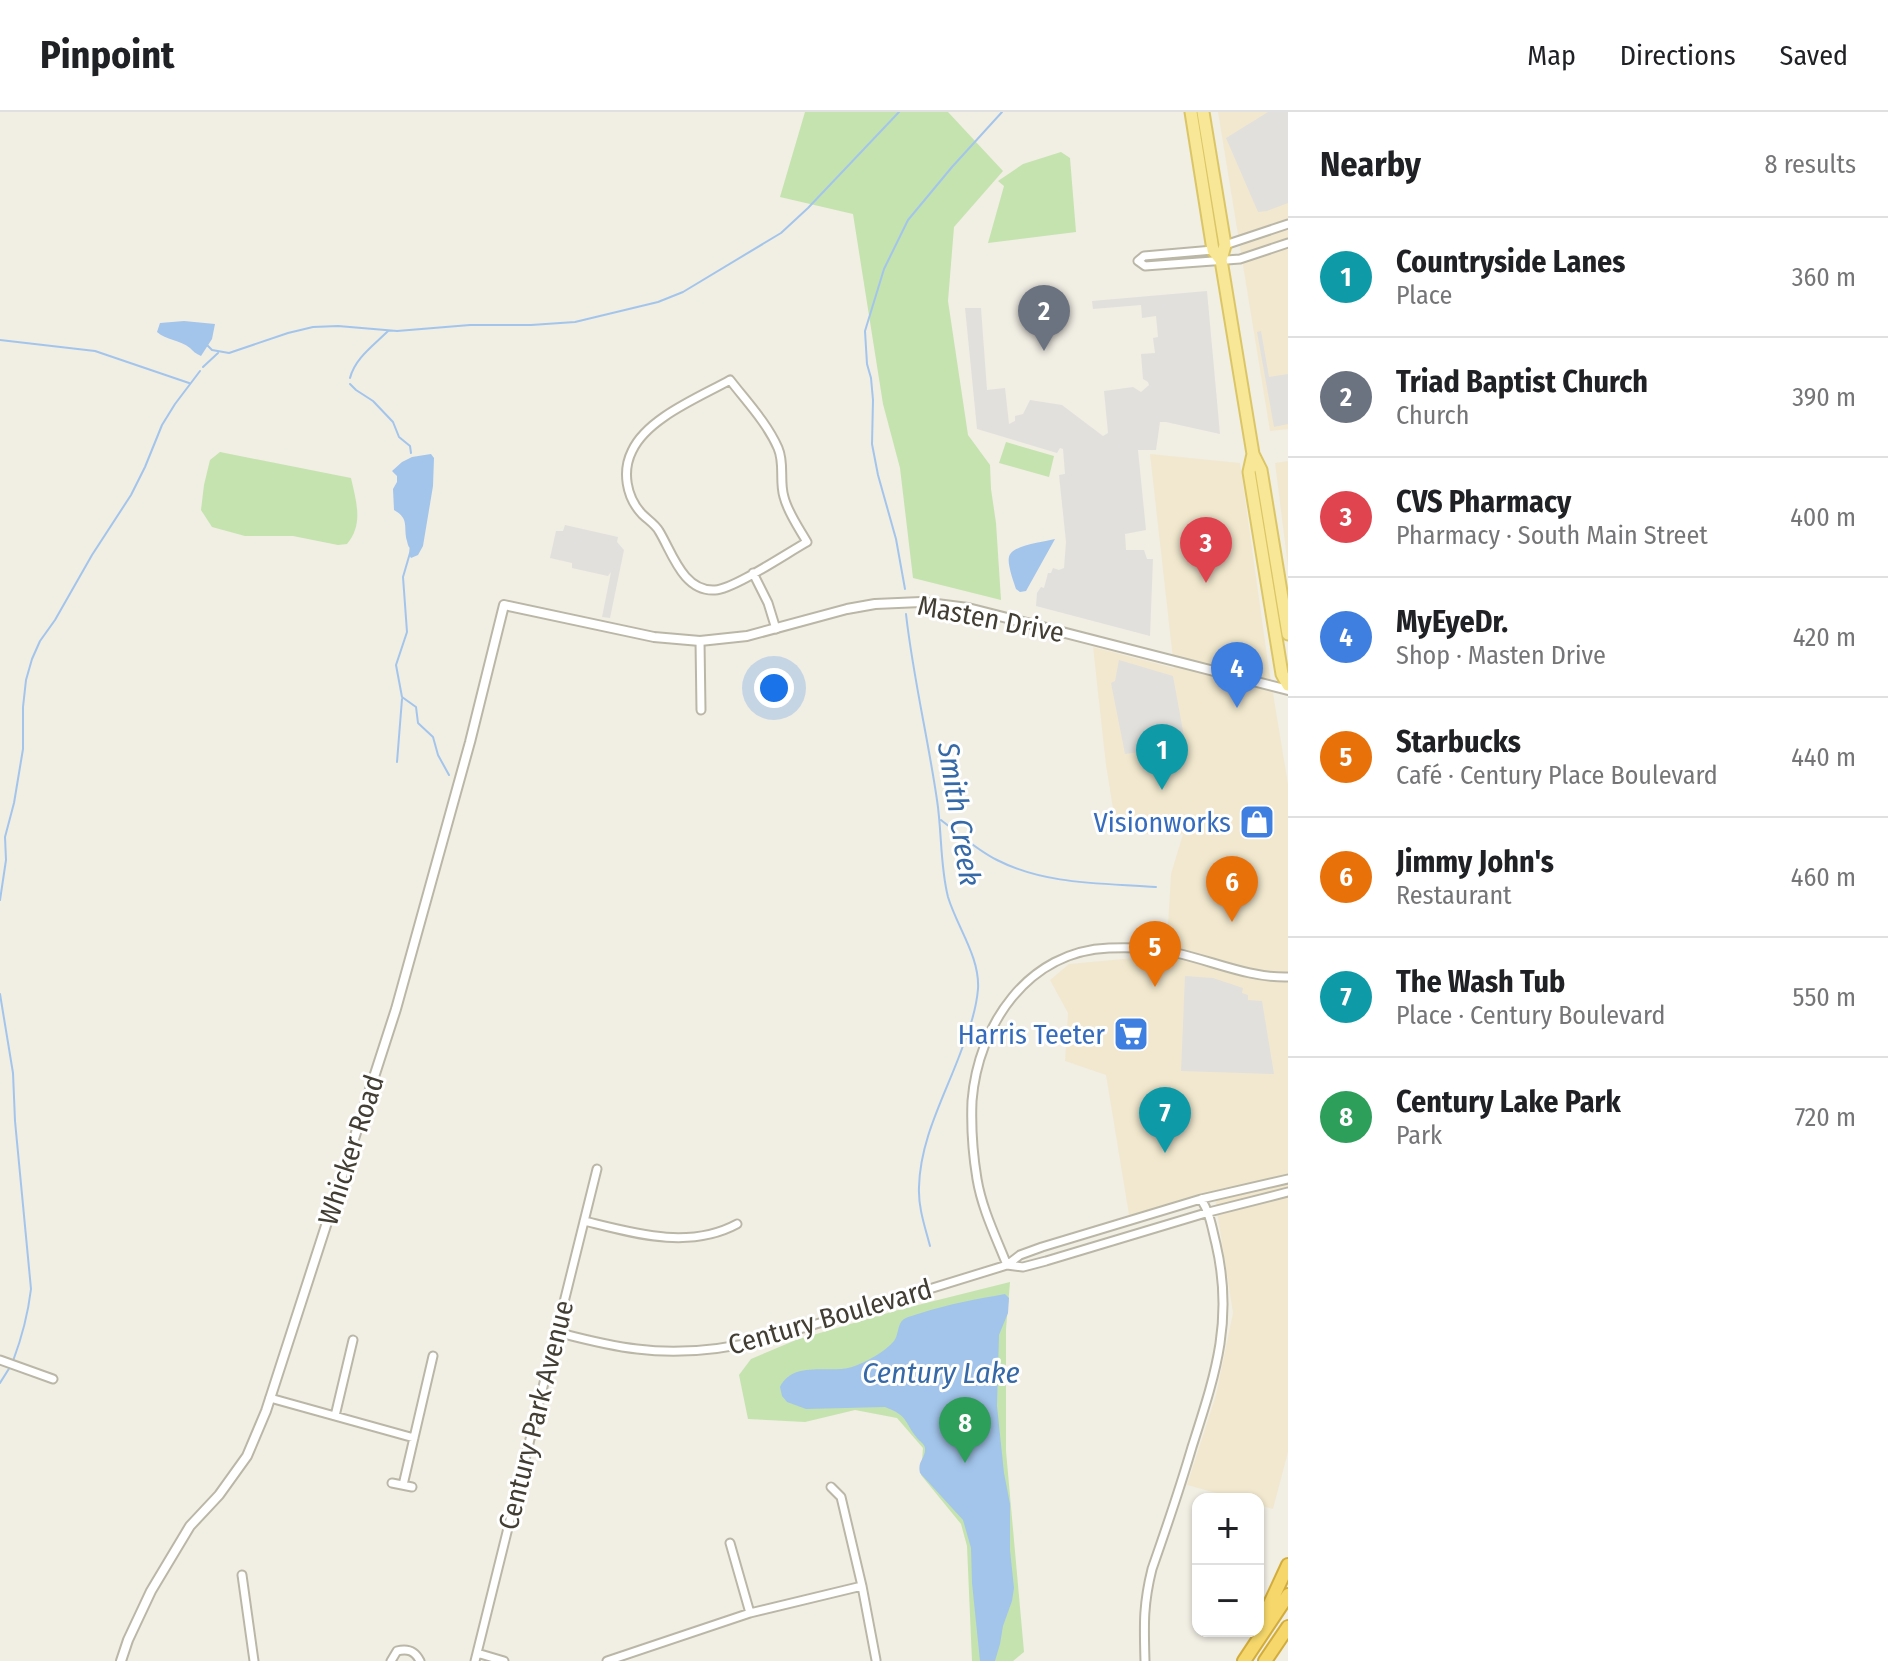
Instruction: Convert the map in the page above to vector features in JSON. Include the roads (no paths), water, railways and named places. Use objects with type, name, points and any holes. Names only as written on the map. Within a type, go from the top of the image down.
[{"type":"highway","points":[[1264,1617],[1288,1565]]},
{"type":"highway","points":[[1243,1661],[1288,1595]]},
{"type":"highway","points":[[1265,1661],[1288,1627]]},
{"type":"highway","points":[[1243,1661],[1254,1637]]},
{"type":"main road","points":[[1191,112],[1253,454],[1261,470],[1288,634]]},
{"type":"main road","points":[[1203,112],[1225,245],[1217,255]]},
{"type":"main road","points":[[1253,454],[1249,472],[1282,674],[1288,687]]},
{"type":"street","points":[[1225,245],[1288,224]]},
{"type":"street","points":[[1217,255],[1145,266],[1138,261],[1144,256],[1217,255],[1240,259],[1288,243]]},
{"type":"street","points":[[730,380],[779,449],[786,506],[807,542],[753,573],[718,590],[702,589],[695,585],[673,558],[654,525],[637,507],[627,478],[632,450],[644,433],[666,416],[730,380]]},
{"type":"street","points":[[753,573],[768,603],[776,629]]},
{"type":"street","name":"Masten Drive","points":[[504,605],[654,637],[700,641],[732,639],[861,606],[937,603],[1288,687]]},
{"type":"street","name":"Whicker Road","points":[[121,1661],[151,1591],[190,1526],[219,1495],[247,1456],[270,1398],[396,1009],[474,730],[504,605]]},
{"type":"street","points":[[700,641],[701,710]]},
{"type":"street","points":[[1007,1265],[979,1190],[972,1102],[992,1026],[1020,987],[1041,970],[1066,957],[1109,948],[1169,951],[1254,975],[1288,977]]},
{"type":"street","name":"Century Park Avenue","points":[[476,1657],[597,1169]]},
{"type":"street","name":"Century Boulevard","points":[[556,1332],[639,1350],[725,1348],[774,1337],[1007,1265],[1020,1255],[1201,1199],[1288,1179]]},
{"type":"street","name":"Century Boulevard","points":[[1007,1265],[1023,1267],[1288,1192]]},
{"type":"street","points":[[1145,1661],[1145,1597],[1214,1378],[1222,1341],[1223,1290],[1219,1255],[1209,1212],[1201,1199]]},
{"type":"street","points":[[584,1221],[634,1234],[668,1238],[719,1233],[737,1224]]},
{"type":"street","points":[[1075,1237],[1077,1252]]},
{"type":"street","points":[[335,1416],[353,1340]]},
{"type":"street","points":[[403,1485],[433,1356]]},
{"type":"street","points":[[0,1360],[53,1379]]},
{"type":"street","points":[[270,1398],[414,1438]]},
{"type":"street","points":[[392,1483],[412,1487]]},
{"type":"street","points":[[831,1487],[841,1497],[876,1660]]},
{"type":"street","points":[[730,1543],[750,1613]]},
{"type":"street","points":[[242,1575],[254,1661]]},
{"type":"street","points":[[607,1661],[750,1613],[862,1586]]},
{"type":"street","points":[[391,1661],[397,1651],[405,1649],[420,1661]]},
{"type":"street","points":[[476,1657],[504,1661]]},
{"type":"water","points":[[184,321],[215,324],[212,339],[201,356],[186,345],[157,332],[160,323]]},
{"type":"water","points":[[431,454],[434,458],[433,486],[423,546],[418,555],[411,558],[404,520],[394,510],[393,489],[397,476],[392,471],[412,457]]},
{"type":"water","points":[[1055,539],[1026,591],[1020,592],[1016,589],[1010,569],[1011,553]]},
{"type":"water","name":"Century Lake","points":[[1005,1294],[1009,1298],[1008,1313],[999,1335],[997,1406],[1010,1504],[1014,1588],[995,1661],[980,1661],[971,1548],[963,1520],[920,1473],[924,1445],[893,1410],[885,1407],[806,1409],[787,1402],[780,1387],[794,1373],[843,1369],[869,1359],[894,1341],[900,1324],[908,1317],[952,1304]]},
{"type":"waterway","points":[[206,344],[212,350],[229,353],[313,327],[397,331],[575,322],[658,302],[683,292],[781,233],[899,112]]},
{"type":"waterway","name":"Smith Creek","points":[[905,589],[872,444],[873,400],[865,331],[884,269],[908,220],[1002,112]]},
{"type":"waterway","points":[[350,378],[361,358],[388,331]]},
{"type":"waterway","points":[[0,340],[95,351],[189,383]]},
{"type":"waterway","points":[[203,367],[218,353]]},
{"type":"waterway","points":[[0,900],[6,860],[5,837],[23,749],[23,707],[32,659],[40,641],[131,495],[162,425],[200,371]]},
{"type":"waterway","points":[[350,384],[373,401],[393,422],[399,437],[410,446],[411,453]]},
{"type":"waterway","points":[[410,553],[403,577],[407,632],[396,665],[402,697],[416,707],[418,723],[433,737],[449,775]]},
{"type":"waterway","name":"Smith Creek","points":[[906,614],[937,800],[945,885],[978,977],[971,1022],[934,1119],[920,1170],[920,1202],[930,1246]]},
{"type":"waterway","points":[[397,762],[402,699]]},
{"type":"waterway","points":[[941,820],[990,856],[1035,874],[1075,881],[1156,887]]},
{"type":"waterway","points":[[0,994],[13,1073],[31,1289],[13,1361]]},
{"type":"waterway","points":[[0,1383],[10,1367]]},
{"type":"place","name":"Triad Baptist Church","points":[[1044,351]]},
{"type":"place","name":"CVS Pharmacy","points":[[1206,583]]},
{"type":"place","name":"MyEyeDr.","points":[[1237,708]]},
{"type":"place","name":"Countryside Lanes","points":[[1162,790]]},
{"type":"place","name":"Visionworks","points":[[1257,822]]},
{"type":"place","name":"Jimmy John's","points":[[1232,922]]},
{"type":"place","name":"Starbucks","points":[[1155,987]]},
{"type":"place","name":"Harris Teeter","points":[[1131,1034]]},
{"type":"place","name":"The Wash Tub","points":[[1165,1153]]},
{"type":"place","name":"Century Lake Park","points":[[965,1463]]}]
